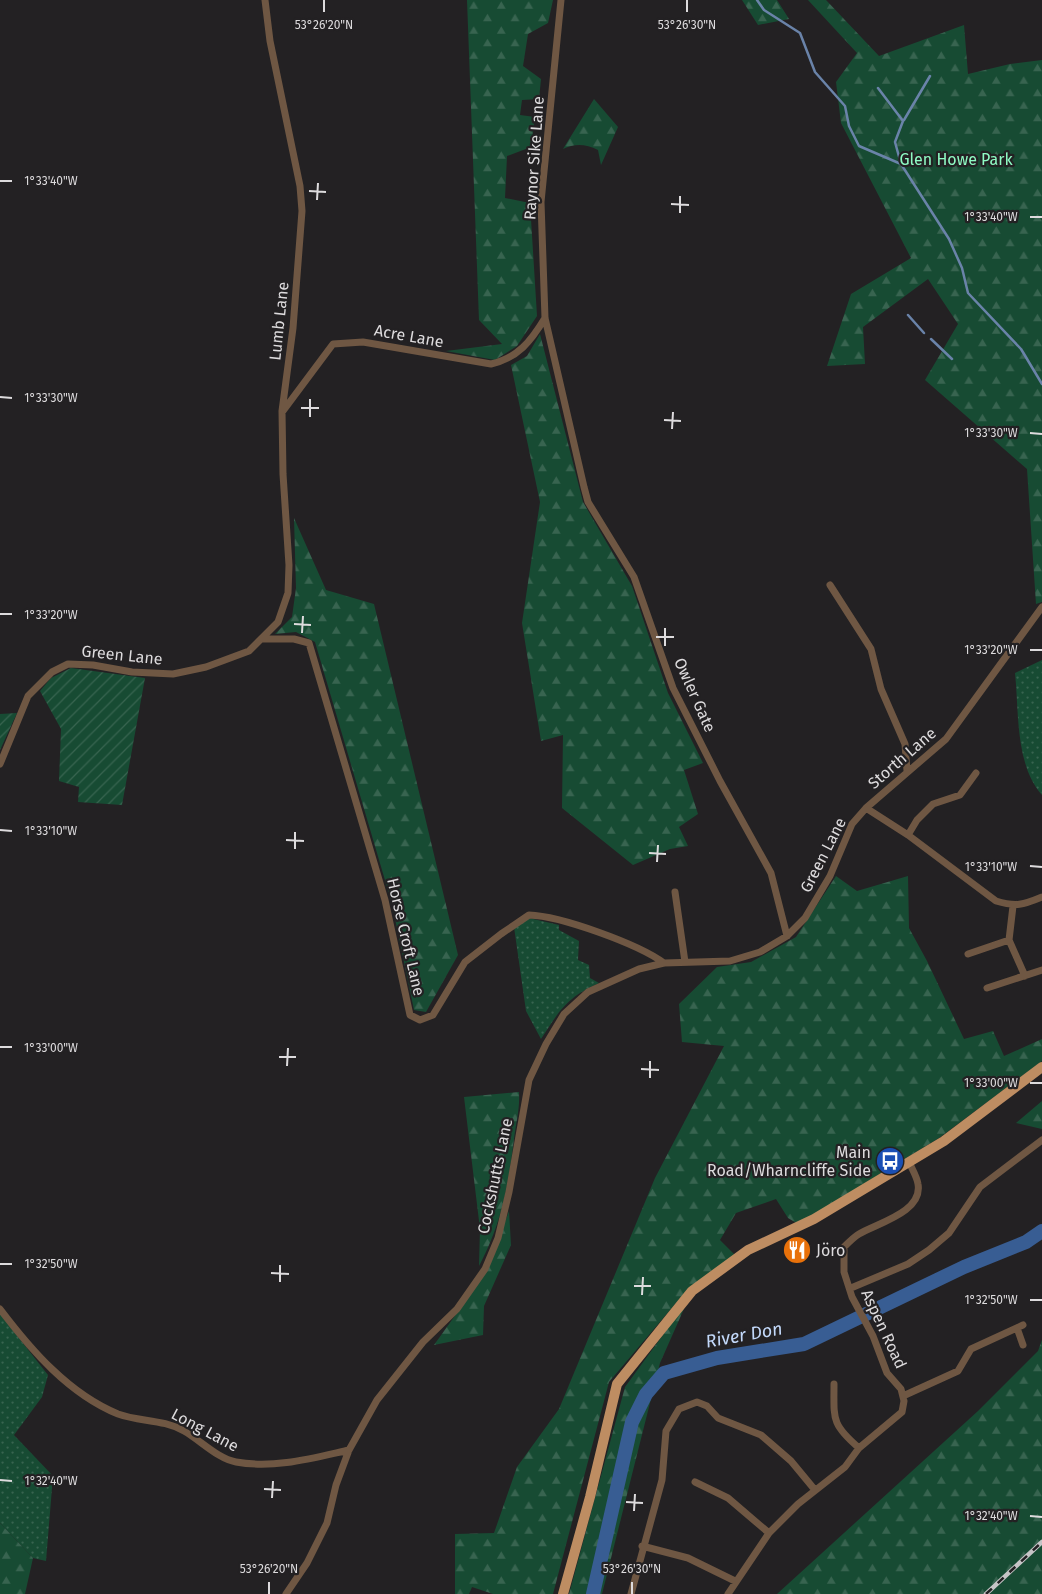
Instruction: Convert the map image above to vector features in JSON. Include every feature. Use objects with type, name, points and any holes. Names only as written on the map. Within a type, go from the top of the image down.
[{"type":"main road","points":[[563,1594],[590,1497],[617,1384],[692,1291],[748,1250],[814,1219],[944,1141],[1042,1067]]},
{"type":"street","name":"Lumb Lane","points":[[261,640],[278,622],[288,593],[289,565],[283,474],[282,411],[294,328],[302,211],[300,186],[270,41],[265,0]]},
{"type":"street","name":"Raynor Sike Lane","points":[[545,318],[542,202],[561,0]]},
{"type":"street","name":"Acre Lane","points":[[282,411],[333,344],[363,342],[491,364],[508,360],[522,349],[545,318]]},
{"type":"street","name":"Owler Gate","points":[[545,318],[588,502],[634,577],[673,688],[720,781],[771,873],[787,936]]},
{"type":"street","points":[[830,585],[871,649],[881,689],[905,744],[907,771]]},
{"type":"street","name":"Storth Lane","points":[[866,808],[946,739],[1042,607]]},
{"type":"street","name":"Horse Croft Lane","points":[[261,640],[294,639],[309,643],[386,900],[410,1015],[420,1020],[433,1016],[465,962],[529,915],[561,921],[599,934],[652,954],[664,963]]},
{"type":"street","name":"Green Lane","points":[[0,764],[28,696],[52,672],[68,664],[93,665],[132,672],[172,674],[206,667],[250,651],[261,640]]},
{"type":"street","points":[[908,835],[917,820],[933,804],[960,795],[976,773]]},
{"type":"street","name":"Green Lane","points":[[787,936],[805,918],[830,876],[852,824],[866,808],[908,835],[996,901],[1013,906]]},
{"type":"street","points":[[675,892],[685,962]]},
{"type":"street","points":[[1025,976],[1010,940],[1013,906],[1026,904],[1042,897]]},
{"type":"street","name":"Cockshutts Lane","points":[[286,1594],[307,1563],[327,1523],[336,1485],[349,1450],[377,1400],[424,1342],[457,1310],[485,1269],[498,1238],[509,1192],[518,1129],[529,1080],[546,1044],[561,1019],[580,998],[602,984],[639,969],[664,963],[730,961],[760,952],[787,936]]},
{"type":"street","points":[[968,954],[1010,940]]},
{"type":"street","points":[[987,988],[1042,970]]},
{"type":"street","points":[[851,1288],[908,1264],[929,1250],[949,1233],[980,1187],[1042,1140]]},
{"type":"street","name":"Aspen Road","points":[[903,1396],[901,1389],[887,1373],[873,1336],[852,1297],[851,1288],[844,1272],[844,1247],[858,1235],[888,1220],[908,1207],[916,1198],[918,1184],[909,1162]]},
{"type":"street","name":"Long Lane","points":[[0,1309],[50,1369],[87,1396],[119,1414],[159,1421],[183,1430],[233,1462],[248,1464],[293,1462],[349,1450]]},
{"type":"street","points":[[728,1594],[769,1533],[815,1490],[844,1467],[859,1448],[902,1412],[903,1396],[958,1371],[971,1349],[1020,1326],[1023,1345]]},
{"type":"street","points":[[834,1384],[834,1420],[841,1433],[859,1448]]},
{"type":"street","points":[[631,1594],[642,1546],[662,1480],[666,1430],[679,1409],[697,1402],[708,1406],[718,1418],[761,1435],[791,1461],[815,1490]]},
{"type":"street","points":[[695,1482],[728,1498],[769,1533]]},
{"type":"street","points":[[642,1546],[688,1558],[735,1581]]},
{"type":"green space","points":[[467,0],[553,0],[548,23],[528,34],[523,66],[541,79],[539,99],[522,100],[520,115],[535,117],[531,147],[507,156],[505,198],[530,203],[537,316],[517,346],[495,360],[446,351],[502,344],[479,320]]},
{"type":"green space","points":[[742,0],[777,0],[789,19],[758,25]]},
{"type":"green space","name":"Glen Howe Park","points":[[808,0],[826,0],[879,56],[964,25],[968,74],[1010,64],[1042,60],[1042,602],[1036,604],[1027,469],[925,380],[958,324],[928,279],[863,327],[865,364],[827,366],[851,294],[911,258],[841,123],[836,82],[857,53]]},
{"type":"green space","points":[[594,99],[618,127],[601,165],[598,150],[594,148],[576,145],[563,149]]},
{"type":"green space","points":[[540,334],[583,502],[632,586],[668,693],[703,763],[684,770],[698,814],[679,827],[688,846],[670,849],[633,865],[562,808],[563,735],[541,741],[522,623],[540,502],[511,365],[527,356]]},
{"type":"green space","points":[[294,518],[326,590],[374,604],[458,955],[426,1012],[414,1010],[392,904],[315,642],[296,632],[275,634],[292,617],[296,588]]},
{"type":"green space","points":[[1042,660],[1042,795],[1033,783],[1023,753],[1018,720],[1015,673]]},
{"type":"green space","points":[[71,668],[145,678],[122,805],[78,802],[79,787],[59,781],[61,729],[40,691],[51,678]]},
{"type":"green space","points":[[17,713],[0,750],[0,714]]},
{"type":"green space","points":[[836,876],[857,891],[908,876],[909,928],[964,1039],[993,1031],[1004,1056],[1042,1039],[1042,1061],[939,1138],[798,1224],[788,1218],[776,1199],[736,1213],[720,1240],[735,1255],[687,1290],[609,1382],[553,1594],[493,1594],[472,1587],[469,1594],[455,1594],[455,1534],[494,1533],[517,1467],[559,1409],[655,1178],[724,1046],[682,1042],[679,1004],[717,967],[751,962],[796,937]]},
{"type":"green space","points":[[529,918],[559,925],[559,930],[579,941],[578,960],[589,965],[590,978],[599,983],[571,1000],[553,1020],[541,1039],[526,1011],[514,927]]},
{"type":"green space","points":[[519,1092],[518,1116],[503,1204],[487,1250],[479,1266],[480,1229],[464,1097]]},
{"type":"green space","points":[[1042,1101],[1042,1129],[1016,1123]]},
{"type":"green space","points":[[509,1211],[511,1245],[484,1306],[483,1335],[434,1345],[487,1271]]},
{"type":"green space","points":[[687,1302],[660,1363],[602,1594],[569,1594],[625,1387]]},
{"type":"green space","points":[[0,1314],[48,1375],[42,1397],[14,1435],[53,1476],[46,1561],[33,1558],[0,1523]]},
{"type":"green space","points":[[1042,1340],[1042,1594],[777,1594],[978,1411],[1038,1351]]},
{"type":"green space","points":[[0,1523],[33,1558],[25,1594],[0,1594]]},
{"type":"waterway","points":[[757,0],[764,10],[800,33],[815,72],[845,106],[849,126],[859,146],[901,164]]},
{"type":"waterway","points":[[904,120],[930,76]]},
{"type":"waterway","points":[[878,88],[903,121],[895,142],[901,164],[949,239],[962,268],[968,293],[1021,349],[1042,384]]},
{"type":"waterway","points":[[908,315],[924,333]]},
{"type":"waterway","points":[[931,339],[952,359]]},
{"type":"waterway","name":"River Don","points":[[593,1594],[632,1422],[646,1394],[664,1373],[717,1358],[804,1344],[964,1267],[1026,1242],[1042,1231]]},
{"type":"railway","points":[[986,1594],[1042,1542]]},
{"type":"place","name":"Main Road/Wharncliffe Side","points":[[890,1161]]},
{"type":"place","name":"Jöro","points":[[797,1250]]}]
